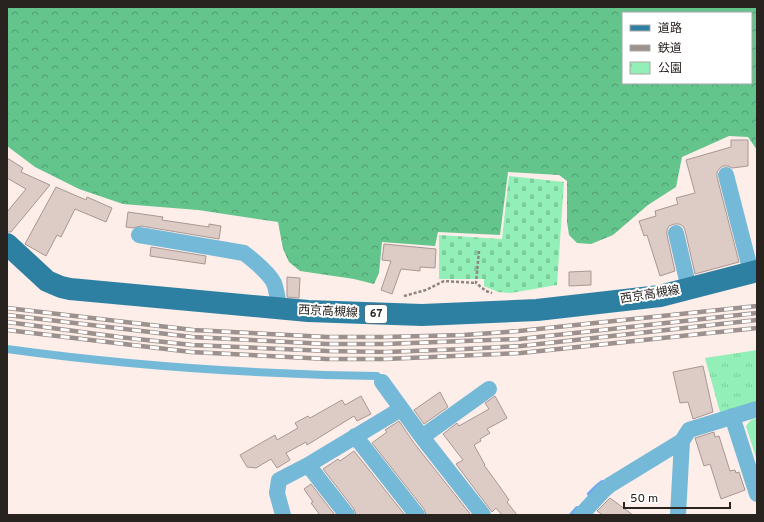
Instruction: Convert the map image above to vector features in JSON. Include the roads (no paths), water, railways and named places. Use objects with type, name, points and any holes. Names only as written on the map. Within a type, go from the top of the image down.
[{"type":"main road","name":"西京高槻線","points":[[7,244],[47,281],[61,288],[308,311],[422,315],[537,310],[660,296],[754,272]]},
{"type":"street","points":[[726,175],[754,272]]},
{"type":"street","points":[[676,233],[689,289]]},
{"type":"street","points":[[139,235],[244,253],[255,261],[273,281],[279,309]]},
{"type":"street","points":[[382,382],[422,437],[483,515]]},
{"type":"street","points":[[422,437],[489,389]]},
{"type":"street","points":[[283,515],[277,493],[279,480],[308,465],[401,408]]},
{"type":"street","points":[[581,515],[602,491],[682,441],[689,430],[757,409]]},
{"type":"street","points":[[732,416],[757,494]]},
{"type":"street","points":[[355,436],[418,515]]},
{"type":"street","points":[[678,515],[682,441]]},
{"type":"street","points":[[308,465],[347,515]]},
{"type":"lane","points":[[7,349],[142,365],[307,374],[377,376],[382,382]]},
{"type":"waterway","points":[[589,494],[602,482]]},
{"type":"waterway","points":[[571,515],[577,508]]},
{"type":"railway","points":[[7,308],[193,330],[327,337],[385,337],[464,335],[519,331],[757,306]]},
{"type":"railway","points":[[7,315],[192,337],[327,344],[385,344],[520,339],[757,313]]},
{"type":"railway","points":[[7,322],[192,345],[386,352],[521,346],[757,320]]},
{"type":"railway","points":[[7,330],[191,352],[327,359],[386,359],[521,353],[757,328]]}]
